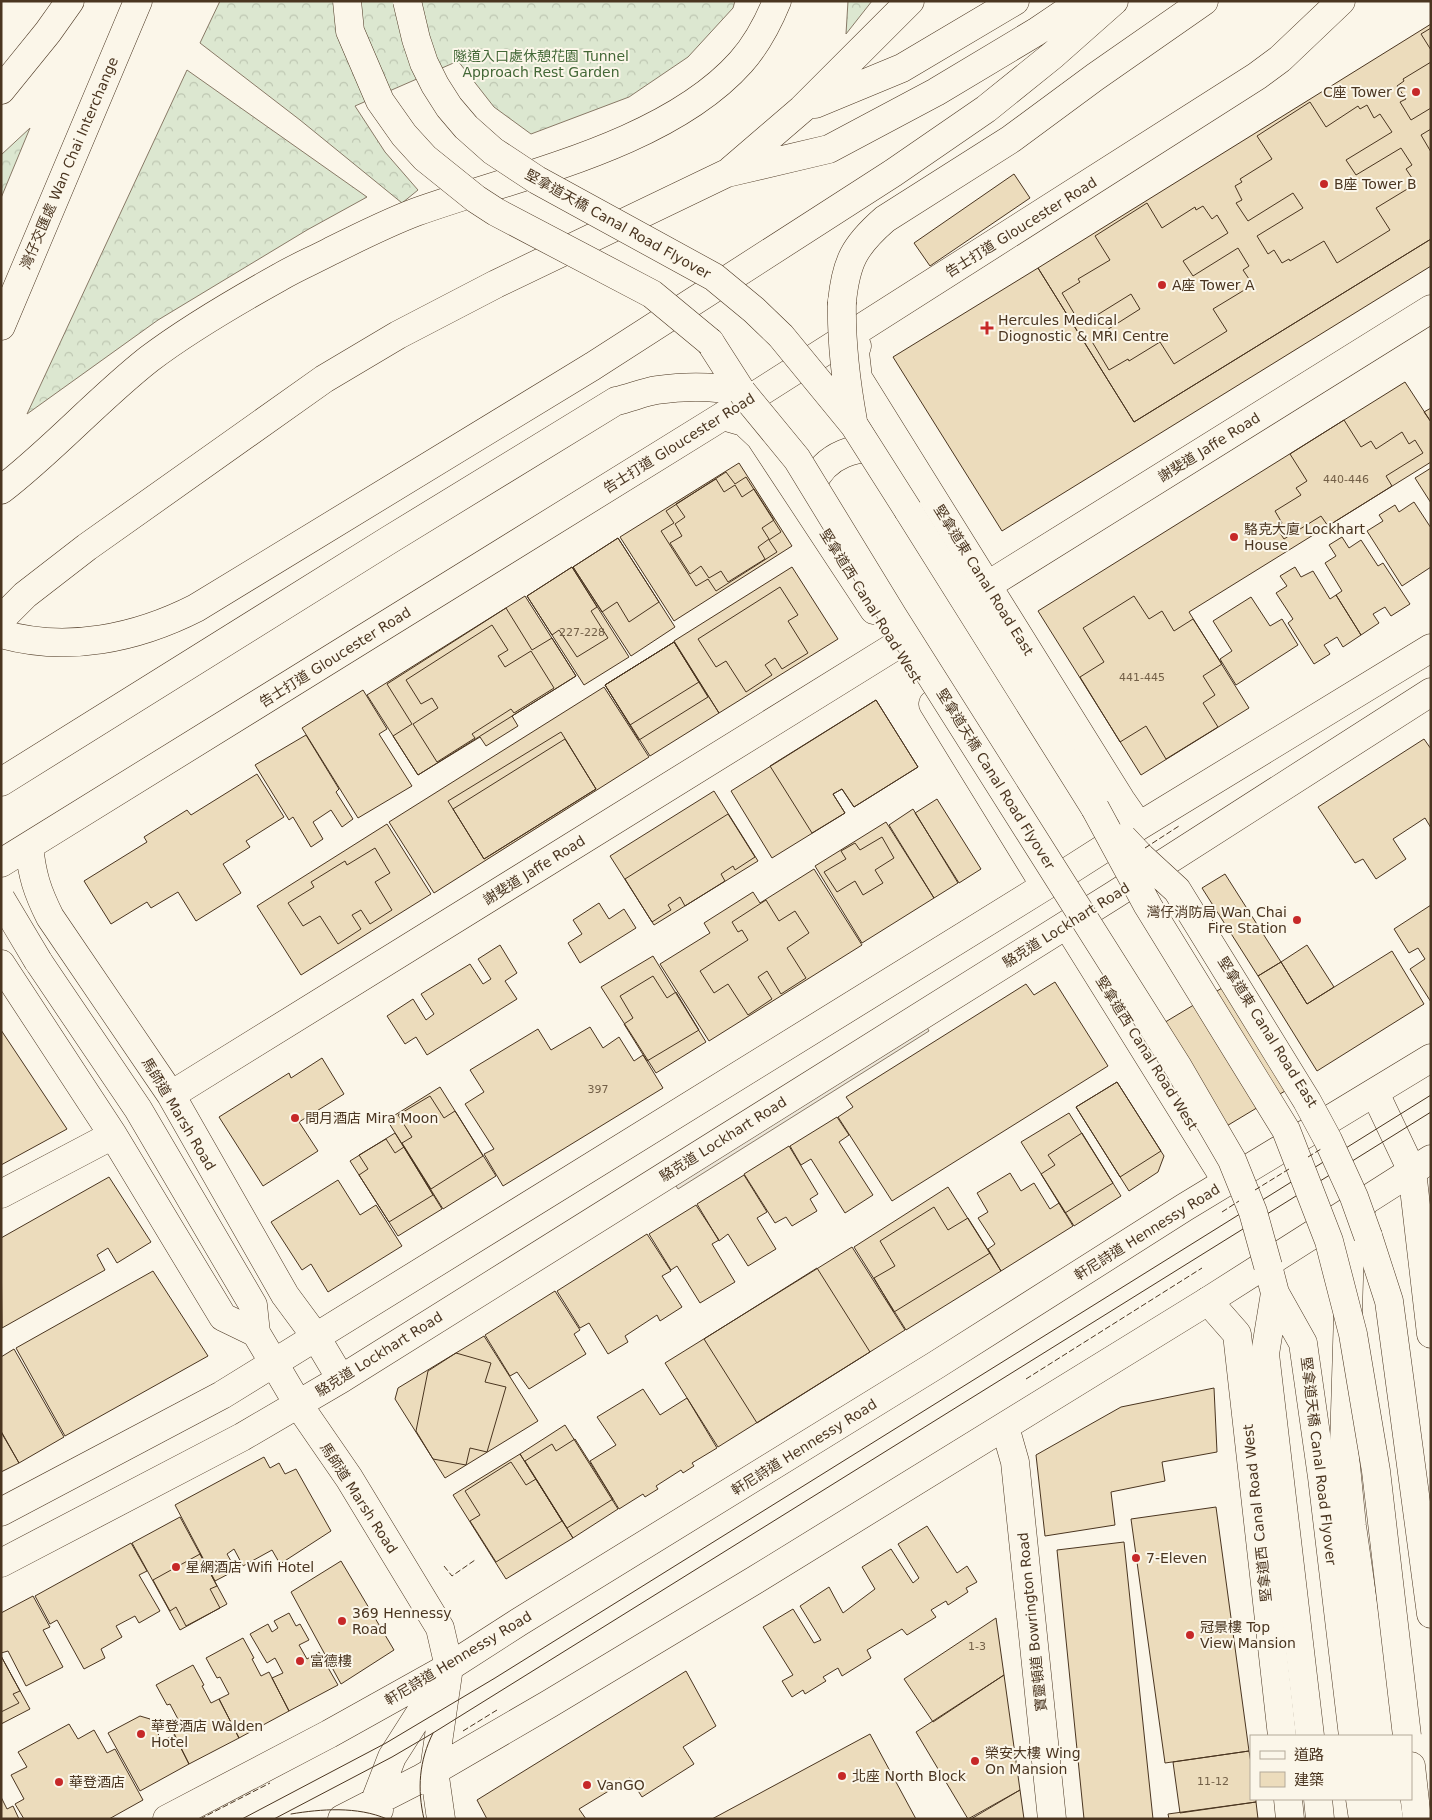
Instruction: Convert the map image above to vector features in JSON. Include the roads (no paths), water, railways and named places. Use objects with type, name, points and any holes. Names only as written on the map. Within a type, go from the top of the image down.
[{"type":"main road","points":[[1,90],[48,32],[70,1]]},
{"type":"main road","name":"灣仔交匯處 Wan Chai Interchange","points":[[1,326],[138,1]]},
{"type":"main road","name":"堅拿道天橋 Canal Road Flyover","points":[[347,1],[350,32],[380,101],[404,135],[425,158],[496,212],[652,294],[710,342],[742,392],[798,459],[893,616],[1178,1068],[1232,1160],[1253,1212],[1275,1293],[1303,1343],[1321,1468],[1353,1735]]},
{"type":"main road","name":"堅拿道天橋 Canal Road Flyover","points":[[407,1],[424,63],[449,108],[466,127],[493,151],[537,180],[714,276],[781,336],[854,425],[1095,808],[1148,906],[1286,1130],[1329,1241],[1352,1334],[1376,1471],[1407,1735]]},
{"type":"main road","points":[[1,490],[27,470],[98,403],[149,360],[202,322],[282,275],[370,232],[415,213],[579,157],[632,136],[684,108],[706,94],[742,61],[757,41],[777,1]]},
{"type":"main road","points":[[727,173],[802,109],[910,1]]},
{"type":"main road","points":[[802,109],[896,71],[1015,1]]},
{"type":"main road","points":[[1,619],[25,595],[86,547],[324,379],[398,335],[488,288],[727,173],[828,149],[936,92],[1036,32],[1082,1]]},
{"type":"main road","points":[[1,634],[31,640],[90,641],[129,634],[170,621],[196,608],[593,366],[893,173],[986,109],[1053,55],[1114,1]]},
{"type":"main road","points":[[854,425],[846,382],[841,331],[844,283],[849,264],[868,234],[885,219],[1011,138],[1204,1]]},
{"type":"main road","name":"告士打道 Gloucester Road","points":[[1,863],[723,416],[1257,76],[1280,60],[1341,1]]},
{"type":"main road","name":"謝斐道 Jaffe Road","points":[[988,585],[1431,309]]},
{"type":"main road","name":"堅拿道東 Canal Road East","points":[[863,326],[855,352],[858,378],[1139,826]]},
{"type":"main road","points":[[1,782],[389,540],[616,402],[656,390],[722,388],[742,392]]},
{"type":"main road","name":"堅拿道西 Canal Road West","points":[[723,416],[744,422],[760,437],[807,505],[897,645],[1045,886]]},
{"type":"main road","points":[[807,505],[812,485],[823,468],[838,455],[856,449],[878,449],[907,458]]},
{"type":"main road","name":"謝斐道 Jaffe Road","points":[[171,1096],[897,645]]},
{"type":"main road","points":[[1,1512],[222,1395],[275,1363],[1139,826],[1431,648]]},
{"type":"main road","name":"駱克道 Lockhart Road","points":[[1,1563],[242,1437],[340,1379],[1067,925],[1431,692]]},
{"type":"main road","points":[[1095,808],[1140,857],[1177,890],[1307,1101],[1328,1140],[1354,1197],[1380,1268],[1389,1301],[1431,1614]]},
{"type":"main road","name":"馬師道 Marsh Road","points":[[29,846],[32,871],[38,892],[50,917],[171,1096],[285,1295],[316,1337],[340,1379]]},
{"type":"main road","name":"堅拿道東 Canal Road East","points":[[1164,863],[1324,1124]]},
{"type":"main road","name":"馬師道 Marsh Road","points":[[1,899],[38,961],[138,1109],[253,1305],[256,1333],[298,1404],[349,1478],[440,1628],[449,1667]]},
{"type":"main road","points":[[1,926],[5,920],[20,911],[35,911],[50,917]]},
{"type":"main road","name":"堅拿道西 Canal Road West","points":[[1067,925],[1227,1182]]},
{"type":"main road","points":[[1,964],[114,1135],[224,1317],[256,1333]]},
{"type":"main road","name":"軒尼詩道 Hennessy Road","points":[[167,1819],[329,1734],[449,1667],[936,1365],[1158,1224],[1431,1058]]},
{"type":"main road","points":[[1375,1093],[1421,1165],[1431,1334]]},
{"type":"main road","points":[[1,1194],[114,1135]]},
{"type":"main road","points":[[342,1819],[379,1810],[434,1770],[557,1699],[1005,1427],[1208,1301],[1421,1165]]},
{"type":"main road","points":[[1366,1199],[1352,1229],[1350,1246],[1344,1446],[1378,1735]]},
{"type":"main road","points":[[1275,1293],[1265,1354],[1310,1735]]},
{"type":"main road","name":"堅拿道西 Canal Road West","points":[[1208,1301],[1237,1334],[1282,1735]]},
{"type":"main road","name":"寶靈頓道 Bowrington Road","points":[[1005,1427],[1015,1462],[1052,1819]]},
{"type":"main road","points":[[441,1819],[434,1770],[449,1667]]},
{"type":"main road","points":[[379,1810],[392,1757],[449,1667]]},
{"type":"main road","points":[[1412,1775],[1417,1819]]},
{"type":"main road","points":[[1288,1800],[1290,1819]]},
{"type":"main road","points":[[1318,1800],[1320,1819]]},
{"type":"main road","points":[[1360,1800],[1363,1819]]},
{"type":"main road","points":[[1386,1800],[1389,1819]]},
{"type":"tram line","points":[[242,1819],[386,1743],[495,1678],[1431,1095]]},
{"type":"tram line","points":[[274,1819],[392,1757],[433,1733],[1431,1112]]},
{"type":"tram line","points":[[424,1819],[420,1797],[422,1765],[433,1733]]},
{"type":"tram line","points":[[291,1814],[327,1810],[351,1810],[387,1819]]},
{"type":"place","name":"C座 Tower C","points":[[1416,92]]},
{"type":"place","name":"B座 Tower B","points":[[1324,184]]},
{"type":"place","name":"A座 Tower A","points":[[1162,285]]},
{"type":"place","name":"Hercules Medical Diognostic & MRI Centre","points":[[987,328]]},
{"type":"place","name":"駱克大廈 Lockhart House","points":[[1234,537]]},
{"type":"place","name":"灣仔消防局 Wan Chai Fire Station","points":[[1297,920]]},
{"type":"place","name":"問月酒店 Mira Moon","points":[[295,1118]]},
{"type":"place","name":"7-Eleven","points":[[1136,1558]]},
{"type":"place","name":"星網酒店 Wifi Hotel","points":[[176,1567]]},
{"type":"place","name":"369 Hennessy Road","points":[[342,1621]]},
{"type":"place","name":"冠景樓 Top View Mansion","points":[[1190,1635]]},
{"type":"place","name":"富德樓","points":[[300,1661]]},
{"type":"place","name":"華登酒店 Walden Hotel","points":[[141,1734]]},
{"type":"place","name":"榮安大樓 Wing On Mansion","points":[[975,1761]]},
{"type":"place","name":"北座 North Block","points":[[842,1776]]},
{"type":"place","name":"華登酒店","points":[[59,1782]]},
{"type":"place","name":"VanGO","points":[[587,1785]]},
{"type":"park label","name":"隧道入口處休憩花園 Tunnel Approach Rest Garden","points":[[541,64]]}]
